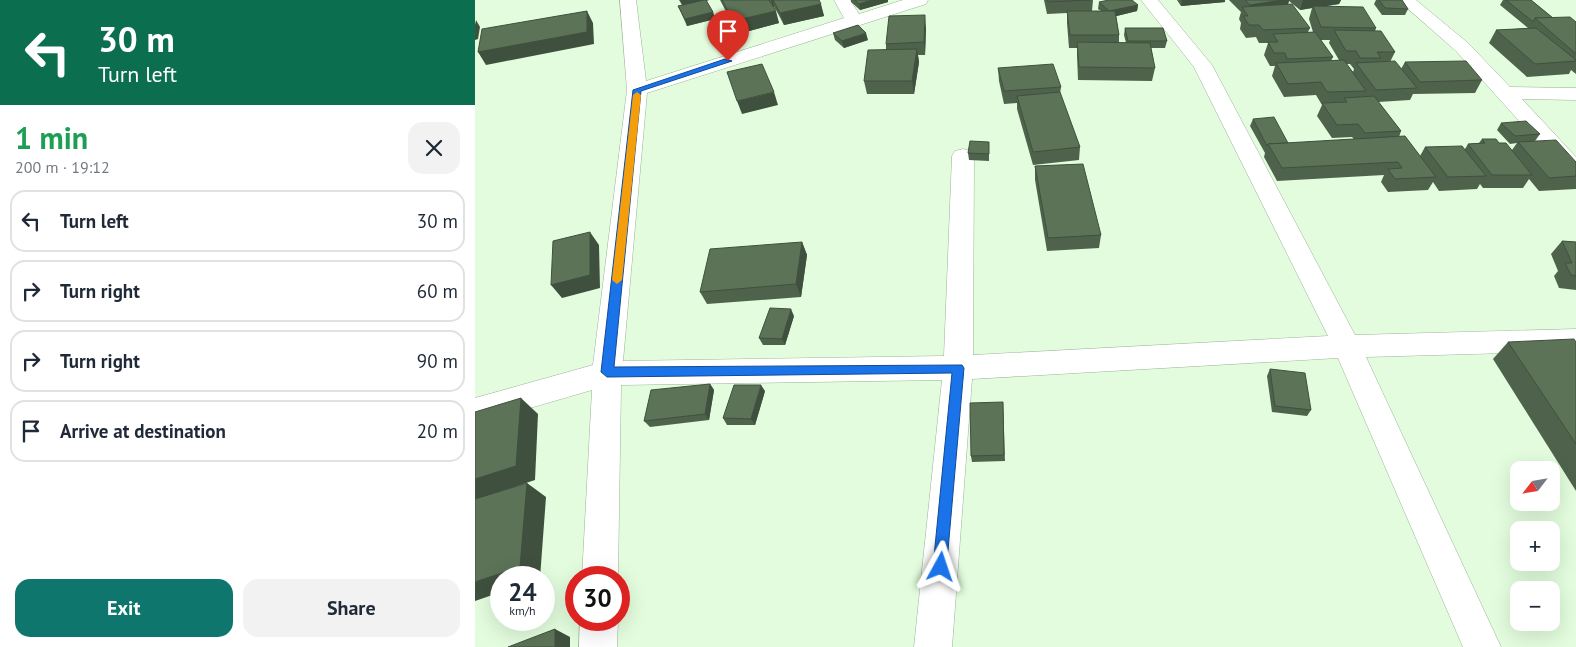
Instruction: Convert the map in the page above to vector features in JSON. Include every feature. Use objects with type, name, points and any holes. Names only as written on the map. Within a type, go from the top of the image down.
[{"type":"street","points":[[600,566],[607,372],[637,90],[628,0]]},
{"type":"street","points":[[842,0],[854,20]]},
{"type":"street","points":[[637,90],[920,0]]},
{"type":"street","points":[[1149,0],[1203,65],[1249,150],[1347,346],[1481,647]]},
{"type":"street","points":[[1406,0],[1462,47],[1576,170]]},
{"type":"street","points":[[1504,93],[1576,94]]},
{"type":"street","points":[[933,647],[958,368],[963,156]]},
{"type":"street","points":[[475,411],[607,372],[958,368],[1347,346],[1576,340]]},
{"type":"street","points":[[598,647],[599,631]]},
{"type":"building","points":[[706,0],[713,12],[685,19],[678,6]]},
{"type":"building","points":[[722,0],[769,0],[776,11],[733,21]]},
{"type":"building","points":[[773,0],[819,0],[821,4],[780,13]]},
{"type":"building","points":[[855,0],[872,0],[859,4]]},
{"type":"building","points":[[1047,0],[1090,0],[1048,2]]},
{"type":"building","points":[[1132,0],[1138,5],[1109,11],[1099,2]]},
{"type":"building","points":[[1245,0],[1282,0],[1250,5]]},
{"type":"building","points":[[1379,0],[1402,0],[1408,9],[1385,8]]},
{"type":"building","points":[[1506,0],[1531,0],[1553,18],[1535,18],[1532,21]]},
{"type":"building","points":[[1292,4],[1310,28],[1263,30],[1259,25],[1249,25],[1243,16],[1248,16],[1242,7]]},
{"type":"building","points":[[1313,6],[1363,7],[1376,28],[1321,27]]},
{"type":"building","points":[[587,11],[587,32],[478,52],[482,29]]},
{"type":"building","points":[[1067,11],[1115,11],[1119,35],[1070,35]]},
{"type":"building","points":[[925,15],[924,42],[886,44],[889,16]]},
{"type":"building","points":[[1570,17],[1576,22],[1576,54],[1535,18]]},
{"type":"building","points":[[858,25],[866,33],[842,41],[833,33]]},
{"type":"building","points":[[1125,28],[1163,28],[1167,41],[1128,41]]},
{"type":"building","points":[[1536,28],[1576,61],[1535,64],[1496,30]]},
{"type":"building","points":[[1334,30],[1381,31],[1395,52],[1377,52],[1381,58],[1360,58],[1356,51],[1346,51]]},
{"type":"building","points":[[1315,32],[1333,57],[1287,59],[1285,53],[1274,53],[1268,42],[1278,42],[1273,34]]},
{"type":"building","points":[[1077,42],[1150,43],[1155,68],[1079,67]]},
{"type":"building","points":[[917,49],[912,81],[864,81],[868,50]]},
{"type":"building","points":[[1344,60],[1366,91],[1327,92],[1321,82],[1288,84],[1276,63]]},
{"type":"building","points":[[1395,61],[1417,88],[1376,90],[1356,63]]},
{"type":"building","points":[[1466,61],[1482,80],[1420,82],[1405,62]]},
{"type":"building","points":[[762,64],[774,92],[737,101],[727,72]]},
{"type":"building","points":[[1053,64],[1061,87],[1004,91],[998,68]]},
{"type":"building","points":[[1060,92],[1080,147],[1033,152],[1017,96]]},
{"type":"building","points":[[1374,96],[1401,131],[1365,133],[1358,124],[1337,125],[1322,103],[1347,102],[1344,98]]},
{"type":"building","points":[[1274,117],[1288,143],[1268,144],[1267,146],[1253,119]]},
{"type":"building","points":[[1526,121],[1540,134],[1515,136],[1501,123]]},
{"type":"building","points":[[1405,136],[1436,177],[1395,179],[1388,169],[1402,168],[1398,162],[1282,168],[1268,144]]},
{"type":"building","points":[[1482,139],[1496,139],[1499,143],[1506,143],[1532,175],[1492,175],[1468,144],[1485,143]]},
{"type":"building","points":[[1556,140],[1576,162],[1576,176],[1549,178],[1518,142]]},
{"type":"building","points":[[970,141],[989,142],[989,154],[968,153]]},
{"type":"building","points":[[1462,146],[1486,176],[1448,177],[1425,147]]},
{"type":"building","points":[[1083,164],[1101,235],[1048,238],[1035,166]]},
{"type":"building","points":[[590,232],[590,275],[551,285],[553,241]]},
{"type":"building","points":[[1562,241],[1576,242],[1576,276],[1571,275],[1565,263],[1572,263]]},
{"type":"building","points":[[802,242],[796,284],[700,292],[710,249]]},
{"type":"building","points":[[770,308],[791,309],[782,339],[759,338]]},
{"type":"building","points":[[1574,339],[1576,342],[1576,444],[1508,342]]},
{"type":"building","points":[[1270,369],[1305,373],[1311,410],[1275,406]]},
{"type":"building","points":[[710,384],[705,414],[644,421],[651,390]]},
{"type":"building","points":[[734,385],[761,385],[751,419],[723,418]]},
{"type":"building","points":[[521,398],[516,466],[475,479],[475,412]]},
{"type":"building","points":[[1003,402],[1004,455],[971,456],[970,403]]},
{"type":"building","points":[[527,483],[520,566],[490,566],[490,577],[475,582],[475,499]]},
{"type":"building","points":[[550,631],[555,631],[555,647],[508,647]]},
{"type":"slow traffic","points":[[617,280],[637,95]]},
{"type":"route","points":[[728,61],[637,90],[607,372],[958,368],[941,567]]}]
